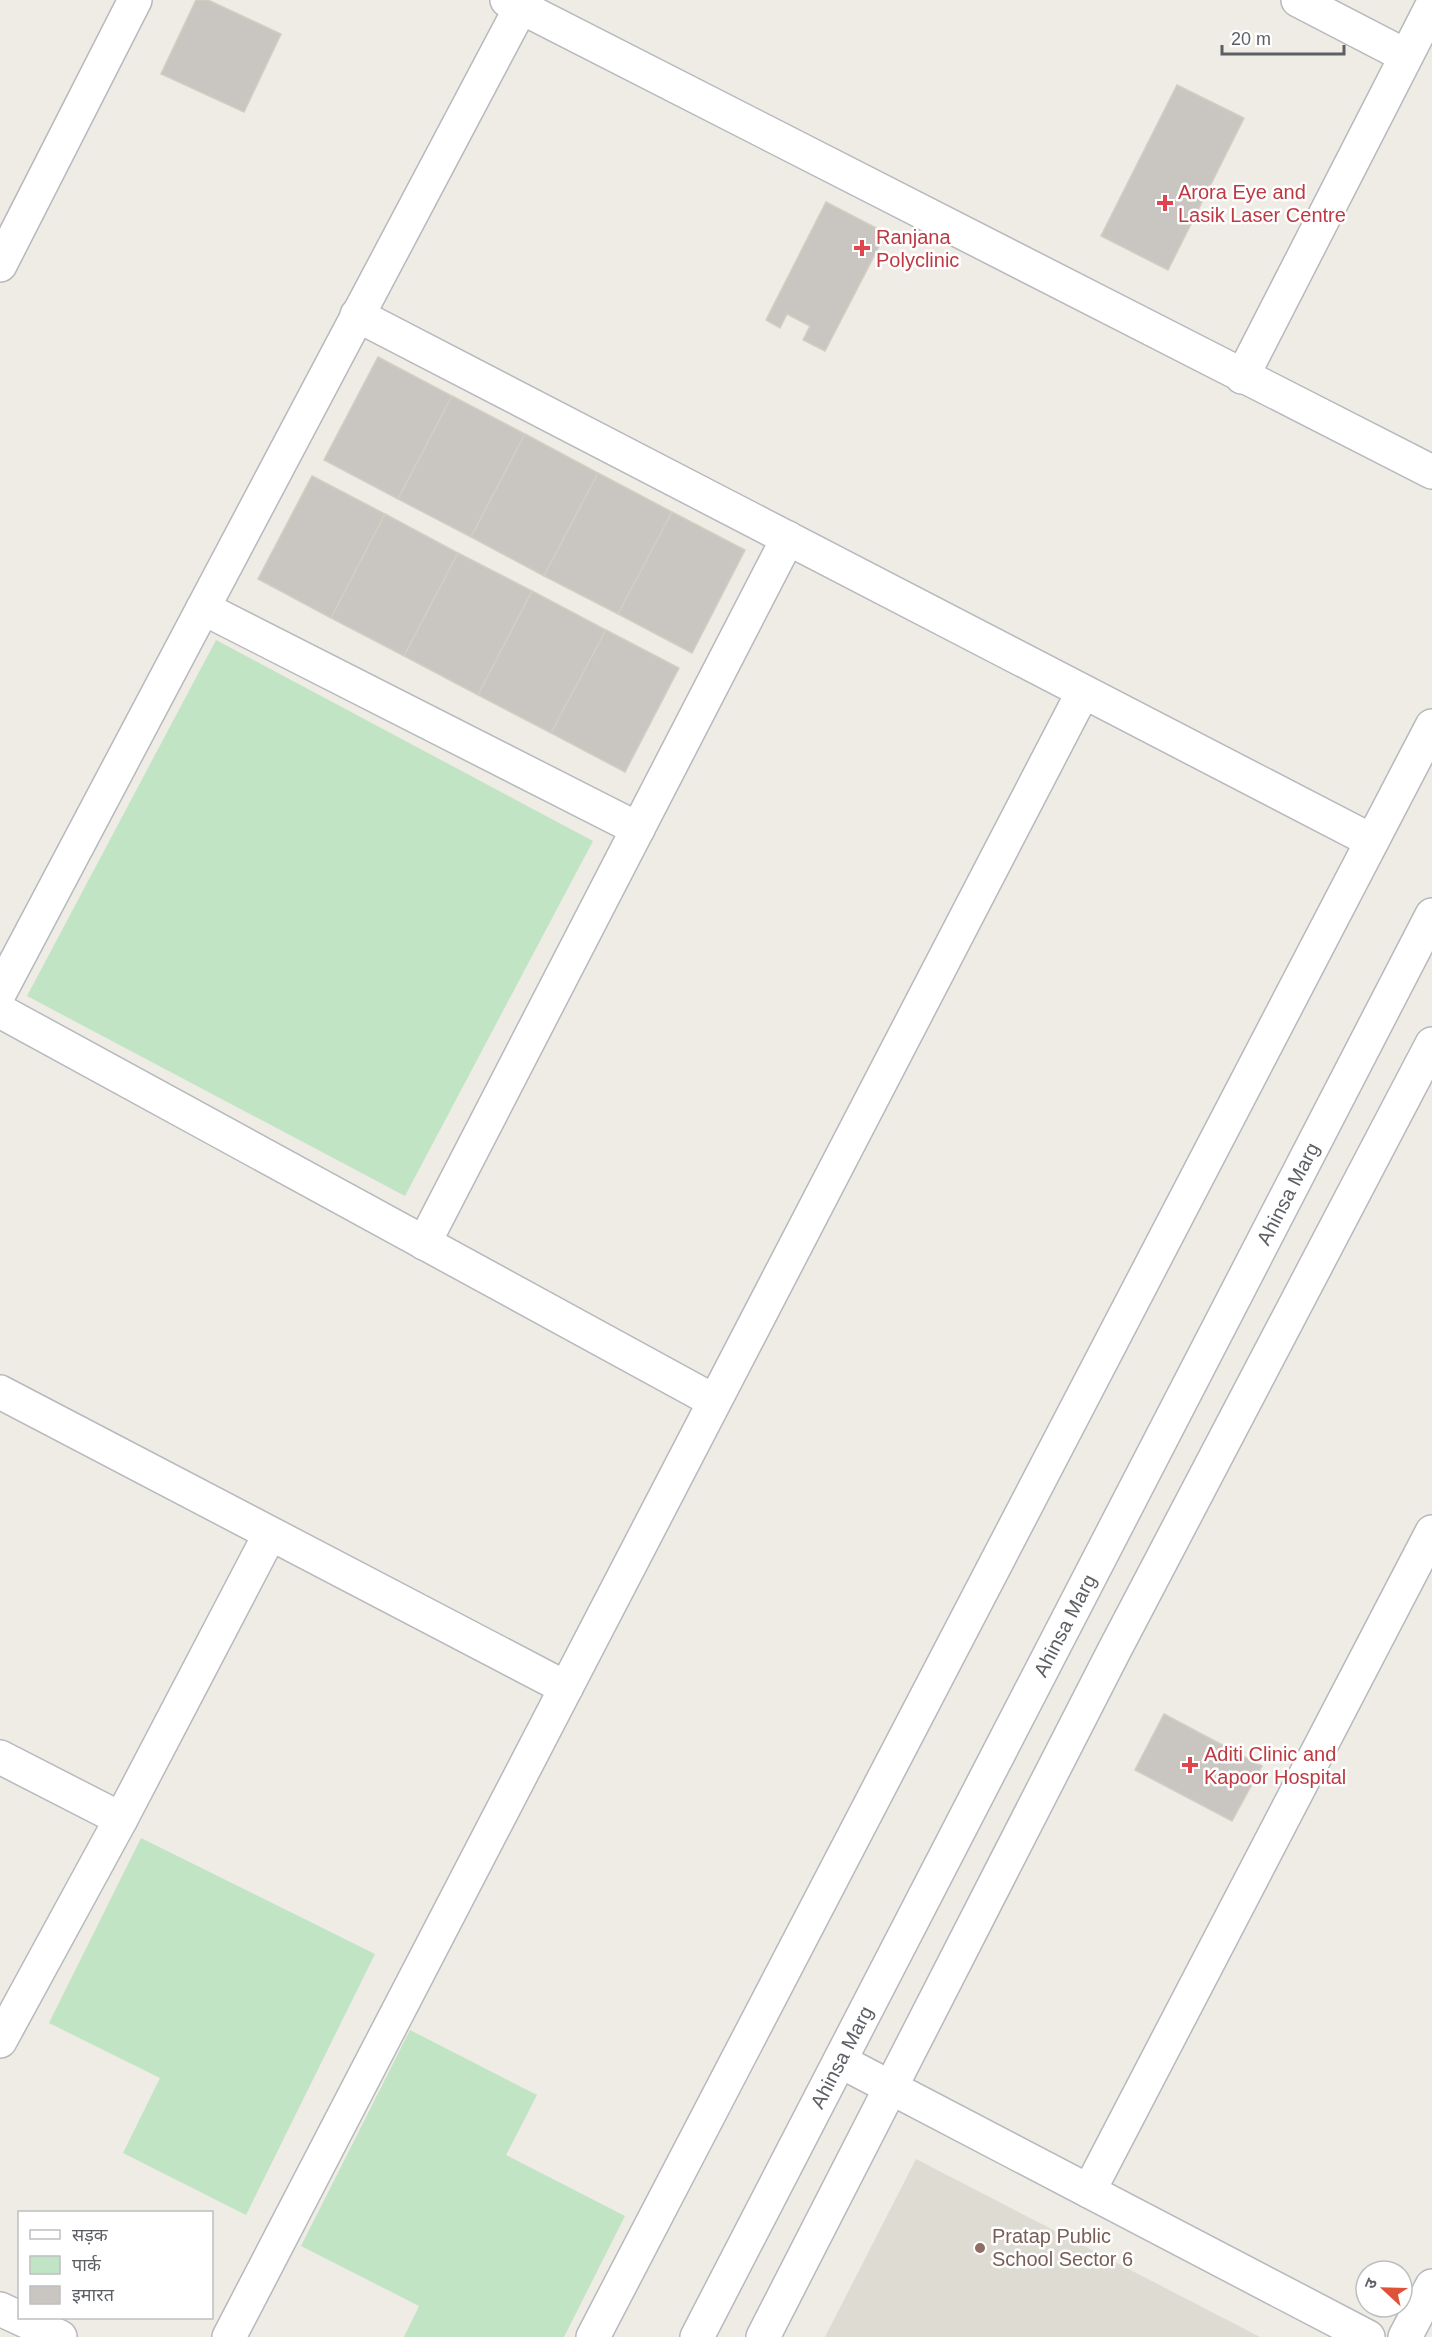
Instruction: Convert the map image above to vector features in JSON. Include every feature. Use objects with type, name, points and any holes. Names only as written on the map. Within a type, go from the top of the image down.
[{"type":"street","points":[[0,265],[135,0]]},
{"type":"street","points":[[1298,0],[1406,56]]},
{"type":"street","points":[[0,993],[357,315],[514,3],[1242,377],[1432,472]]},
{"type":"street","points":[[1242,377],[1432,6]]},
{"type":"street","points":[[357,315],[1372,841]]},
{"type":"street","points":[[424,1243],[788,538]]},
{"type":"street","points":[[203,608],[638,829]]},
{"type":"street","points":[[229,2337],[1083,692]]},
{"type":"street","points":[[593,2337],[1432,726]]},
{"type":"street","name":"Ahinsa Marg","points":[[697,2337],[1432,915]]},
{"type":"street","points":[[0,1011],[714,1401]]},
{"type":"street","points":[[763,2337],[1432,1044]]},
{"type":"street","points":[[0,1392],[566,1688]]},
{"type":"street","points":[[1089,2191],[1432,1532]]},
{"type":"street","points":[[0,2041],[121,1820],[270,1534]]},
{"type":"street","points":[[0,1757],[121,1820]]},
{"type":"street","points":[[840,2061],[1368,2337]]},
{"type":"street","points":[[1405,2337],[1432,2286]]},
{"type":"street","points":[[0,2309],[18,2317]]},
{"type":"street","points":[[21,2319],[60,2337]]},
{"type":"shaded area","name":"Pratap Public School Sector 6","points":[[916,2159],[1260,2337],[825,2337]]},
{"type":"green space","points":[[216,640],[593,841],[405,1196],[27,996]]},
{"type":"green space","points":[[141,1838],[375,1954],[246,2215],[123,2153],[160,2078],[49,2023]]},
{"type":"green space","points":[[410,2030],[537,2095],[506,2155],[625,2216],[564,2337],[404,2337],[419,2306],[301,2246]]},
{"type":"building","points":[[196,0],[208,0],[281,34],[244,112],[161,74]]},
{"type":"building","points":[[1177,85],[1244,118],[1168,270],[1101,236]]},
{"type":"building","points":[[826,202],[886,233],[825,351],[803,340],[810,326],[787,314],[780,328],[766,320]]},
{"type":"building","points":[[378,357],[452,396],[398,499],[324,460]]},
{"type":"building","points":[[452,396],[525,434],[471,537],[398,499]]},
{"type":"building","points":[[525,434],[598,473],[544,576],[471,537]]},
{"type":"building","points":[[598,473],[672,512],[618,614],[544,576]]},
{"type":"building","points":[[312,476],[385,514],[331,618],[258,579]]},
{"type":"building","points":[[672,512],[745,550],[692,653],[618,614]]},
{"type":"building","points":[[385,514],[458,553],[404,656],[331,618]]},
{"type":"building","points":[[458,553],[532,591],[478,695],[404,656]]},
{"type":"building","points":[[532,591],[606,630],[551,733],[478,695]]},
{"type":"building","points":[[606,630],[679,668],[625,772],[551,733]]},
{"type":"building","points":[[1164,1714],[1262,1766],[1232,1821],[1135,1770]]},
{"type":"place","name":"Arora Eye and Lasik Laser Centre","points":[[1165,203]]},
{"type":"place","name":"Ranjana Polyclinic","points":[[862,248]]},
{"type":"place","name":"Aditi Clinic and Kapoor Hospital","points":[[1190,1765]]},
{"type":"place","name":"Pratap Public School Sector 6","points":[[980,2248]]}]
